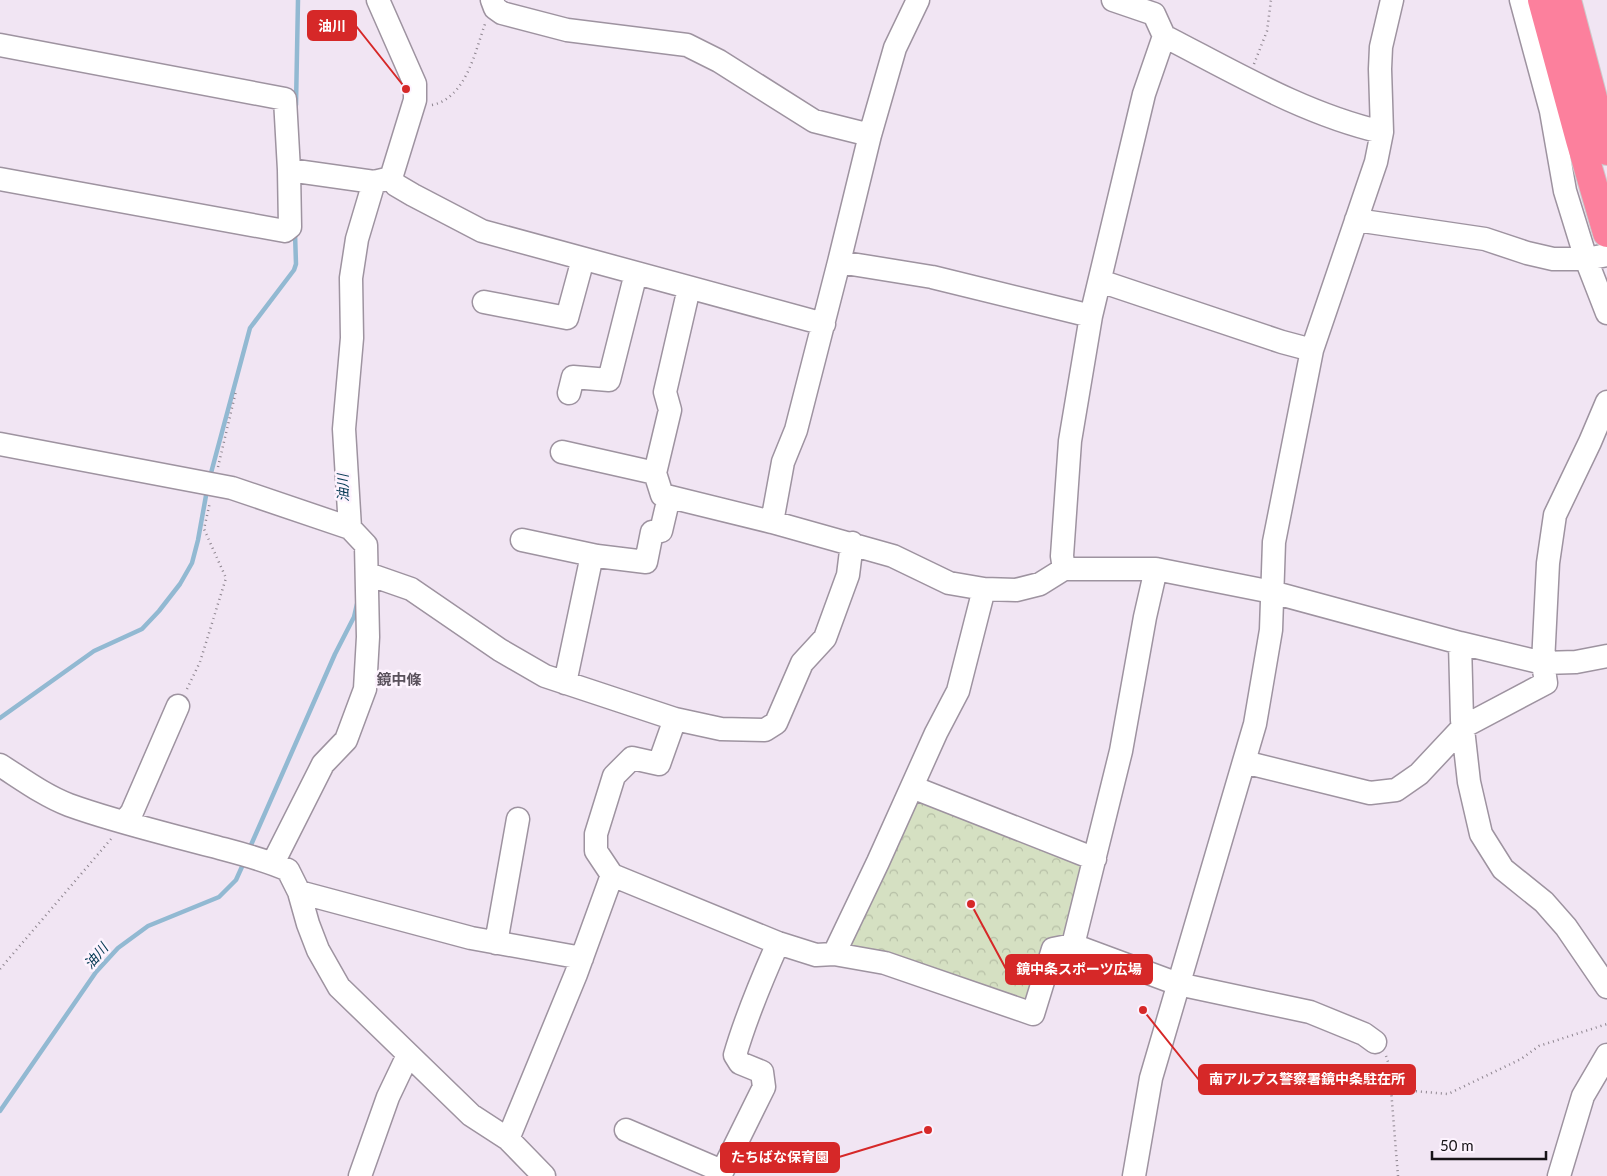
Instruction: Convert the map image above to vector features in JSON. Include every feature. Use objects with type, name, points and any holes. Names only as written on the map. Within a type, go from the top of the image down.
[{"type":"highway","points":[[1542,0],[1607,233]]},
{"type":"highway","points":[[1566,0],[1607,151]]},
{"type":"street","points":[[350,528],[344,429],[352,338],[351,278],[357,239],[415,100],[415,84],[378,0]]},
{"type":"street","points":[[772,522],[783,462],[796,430],[870,135],[895,48],[918,0]]},
{"type":"street","points":[[1113,0],[1154,14],[1164,36],[1304,107],[1357,126],[1382,132]]},
{"type":"street","points":[[1134,1176],[1151,1078],[1255,724],[1271,630],[1274,542],[1288,468],[1312,350],[1376,162],[1382,132],[1381,47],[1392,0]]},
{"type":"street","points":[[1521,0],[1551,111],[1565,191],[1597,257],[1607,313]]},
{"type":"street","points":[[1580,0],[1607,108]]},
{"type":"street","points":[[494,4],[502,13],[567,30],[687,46],[720,61],[814,121],[870,135]]},
{"type":"street","points":[[1064,569],[1062,556],[1070,441],[1091,316],[1144,94],[1164,36]]},
{"type":"street","points":[[0,45],[285,99],[290,228],[285,231],[0,179]]},
{"type":"street","points":[[289,170],[382,180],[396,185],[413,196],[482,231],[824,324]]},
{"type":"street","points":[[1356,220],[1485,240],[1526,253],[1553,258],[1597,257]]},
{"type":"street","points":[[484,302],[567,318],[583,259]]},
{"type":"street","points":[[839,262],[932,278],[1091,316]]},
{"type":"street","points":[[569,393],[573,377],[609,380],[636,273]]},
{"type":"street","points":[[1100,281],[1312,350]]},
{"type":"street","points":[[689,288],[665,392],[670,410],[655,474],[662,495],[852,543],[893,556],[949,583],[984,589],[1016,590],[1040,584],[1064,569],[1156,569],[1272,592],[1460,643],[1543,663],[1576,662],[1607,656]]},
{"type":"street","points":[[1244,762],[1370,793],[1396,790],[1419,774],[1463,727],[1546,682],[1543,663],[1548,562],[1555,515],[1607,402]]},
{"type":"street","points":[[0,444],[214,484],[262,497],[350,528],[366,545],[368,637],[365,690],[346,740],[323,764],[273,863]]},
{"type":"street","points":[[562,452],[655,474]]},
{"type":"street","points":[[522,540],[592,555],[646,562],[652,532],[661,531],[669,497]]},
{"type":"street","points":[[368,574],[411,588],[500,650],[545,676],[675,719],[721,730],[765,730],[776,723],[802,664],[825,638],[848,575],[852,543]]},
{"type":"street","points":[[565,682],[592,555]]},
{"type":"street","points":[[1073,945],[1121,751],[1145,617],[1156,569]]},
{"type":"street","points":[[834,954],[936,734],[958,691],[984,589]]},
{"type":"street","points":[[1460,643],[1463,727],[1468,782],[1481,834],[1504,869],[1544,902],[1566,927],[1607,987]]},
{"type":"street","points":[[124,822],[132,812],[178,706]]},
{"type":"street","points":[[675,719],[659,764],[632,758],[614,776],[596,834],[596,851],[612,876],[778,942],[816,955],[834,954],[884,963],[1033,1014],[1053,949],[1073,945],[1178,984],[1310,1012],[1364,1034],[1376,1042]]},
{"type":"street","points":[[0,765],[46,794],[68,805],[273,863],[288,870],[299,892],[318,950],[339,988],[471,1115],[508,1139],[544,1176]]},
{"type":"street","points":[[0,784],[46,794]]},
{"type":"street","points":[[912,787],[1095,859]]},
{"type":"street","points":[[496,943],[518,819]]},
{"type":"street","points":[[508,1139],[582,958],[612,876]]},
{"type":"street","points":[[299,892],[471,938],[582,958]]},
{"type":"street","points":[[626,1130],[721,1174],[764,1087],[762,1072],[740,1063],[735,1055],[778,942]]},
{"type":"street","points":[[360,1176],[388,1097],[408,1055]]},
{"type":"street","points":[[1559,1176],[1583,1096],[1607,1055]]},
{"type":"path","points":[[1248,79],[1267,31],[1272,0]]},
{"type":"path","points":[[415,100],[431,105],[442,103],[455,91],[466,76],[494,4]]},
{"type":"path","points":[[178,706],[200,662],[226,578],[204,529],[236,391]]},
{"type":"path","points":[[0,969],[124,822]]},
{"type":"path","points":[[1391,1089],[1448,1094],[1521,1059],[1539,1046],[1607,1024]]},
{"type":"path","points":[[1376,1042],[1384,1052],[1389,1065],[1398,1176]]},
{"type":"green space","points":[[912,787],[1095,859],[1073,945],[1053,949],[1033,1014],[838,946]]},
{"type":"waterway","points":[[296,105],[298,0]]},
{"type":"waterway","points":[[211,473],[250,328],[294,270],[296,264],[295,233]]},
{"type":"waterway","points":[[0,718],[94,651],[142,629],[159,611],[180,584],[192,563],[207,490]]},
{"type":"waterway","name":"油川","points":[[251,845],[335,654],[354,617],[357,604]]},
{"type":"waterway","name":"油川","points":[[0,1111],[96,972],[118,948],[148,926],[219,897],[236,880],[245,860]]},
{"type":"place","name":"油川","points":[[406,89]]},
{"type":"place","name":"鏡中条スポーツ広場","points":[[971,904]]},
{"type":"place","name":"南アルプス警察署鏡中条駐在所","points":[[1143,1010]]},
{"type":"place","name":"たちばな保育園","points":[[928,1130]]},
{"type":"district","name":"鏡中條","points":[[399,680]]}]
